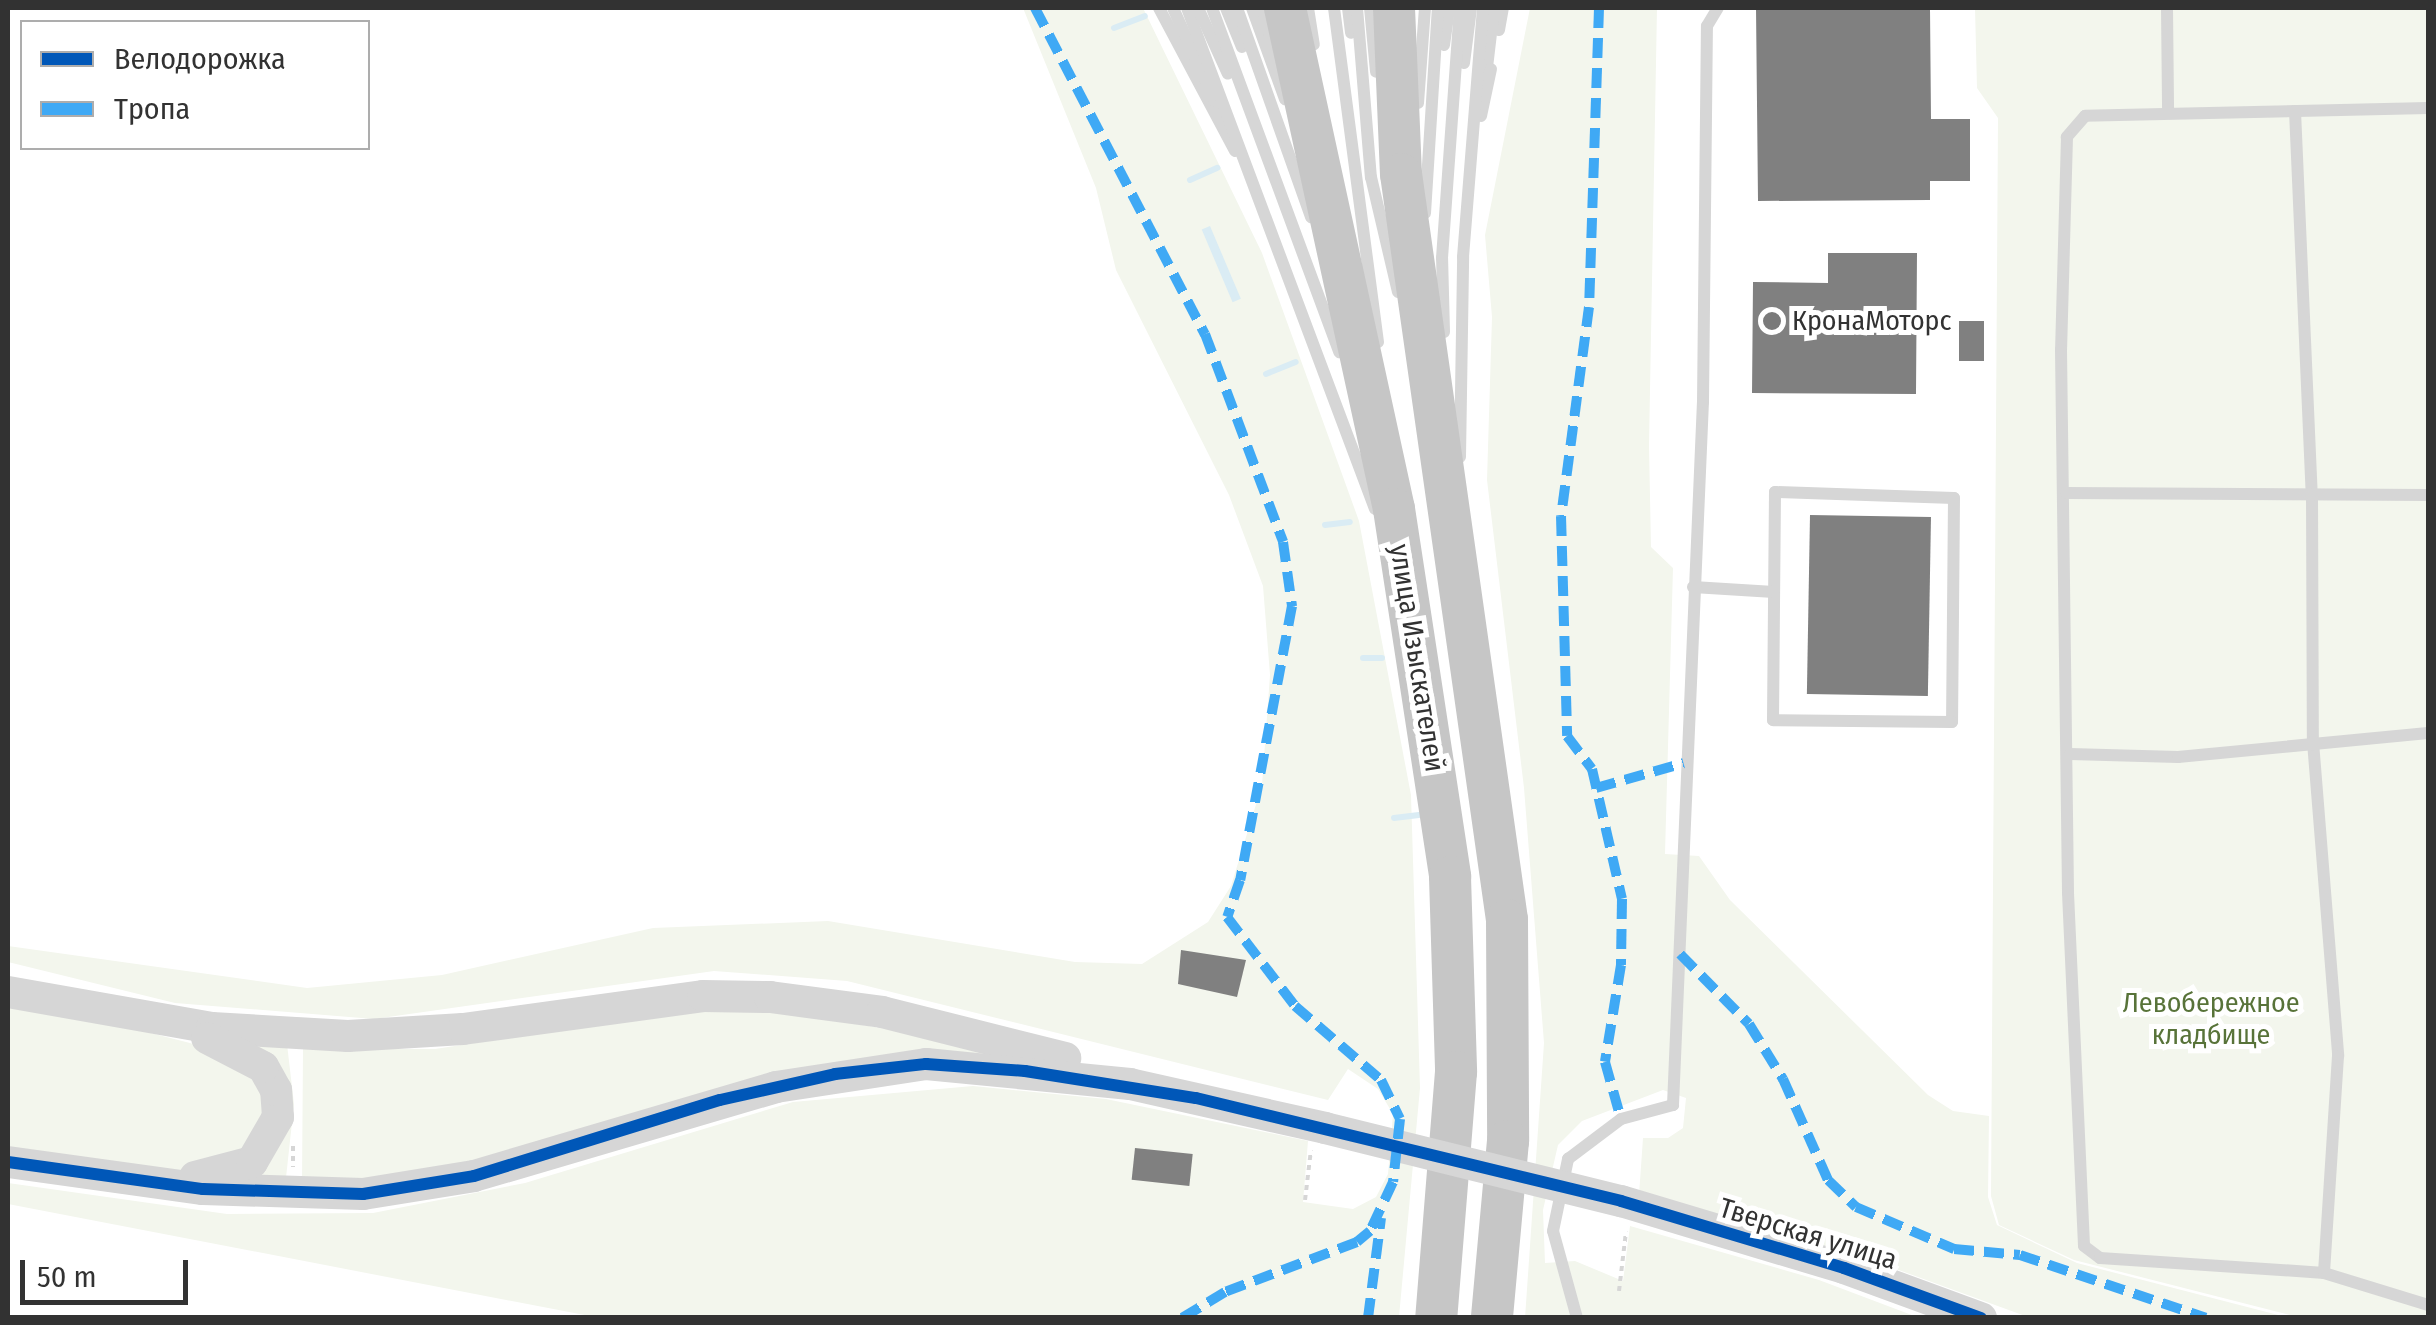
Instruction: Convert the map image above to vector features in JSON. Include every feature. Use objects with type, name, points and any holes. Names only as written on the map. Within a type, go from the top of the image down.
[{"type":"highway","name":"улица Изыскателей","points":[[1285,8],[1315,110],[1360,372],[1394,509],[1455,941],[1452,1185],[1436,1318]]},
{"type":"highway","name":"улица Изыскателей","points":[[1394,8],[1388,107],[1419,271],[1507,920],[1508,1141],[1492,1318]]},
{"type":"street","points":[[8,992],[135,1017],[348,1036],[463,1028],[703,996],[806,1000],[882,1012],[1319,1134]]},
{"type":"street","points":[[105,1178],[172,1179],[241,1168],[260,1156],[276,1127],[276,1090],[256,1059],[135,1017]]},
{"type":"street","points":[[8,1162],[105,1178],[295,1195],[411,1188],[507,1167],[720,1100],[836,1074],[926,1064],[1130,1084],[1319,1134]]},
{"type":"street","name":"Тверская улица","points":[[1319,1134],[1844,1268],[1980,1318]]},
{"type":"lane","points":[[1159,8],[1263,204]]},
{"type":"lane","points":[[1173,8],[1239,156]]},
{"type":"lane","points":[[1187,8],[1362,478],[1403,570]]},
{"type":"lane","points":[[1198,8],[1360,372]]},
{"type":"lane","points":[[1212,8],[1273,174]]},
{"type":"lane","points":[[1226,8],[1330,264],[1360,372],[1403,570]]},
{"type":"lane","points":[[1237,8],[1282,148]]},
{"type":"lane","points":[[1252,8],[1315,110]]},
{"type":"lane","points":[[1262,8],[1315,110]]},
{"type":"lane","points":[[1276,8],[1315,110]]},
{"type":"lane","points":[[1305,8],[1315,55]]},
{"type":"lane","points":[[1330,8],[1315,110],[1330,264]]},
{"type":"lane","points":[[1348,8],[1388,107]]},
{"type":"lane","points":[[1357,8],[1388,107]]},
{"type":"lane","points":[[1370,8],[1388,107]]},
{"type":"lane","points":[[1378,8],[1388,107]]},
{"type":"lane","points":[[1402,8],[1388,107],[1380,227],[1421,377],[1452,529]]},
{"type":"lane","points":[[1388,107],[1416,8]]},
{"type":"lane","points":[[1388,107],[1425,8]]},
{"type":"lane","points":[[1419,271],[1438,8]]},
{"type":"lane","points":[[1431,136],[1449,8]]},
{"type":"lane","points":[[1452,529],[1442,299],[1460,8]]},
{"type":"lane","points":[[1445,214],[1471,8]]},
{"type":"lane","points":[[1452,529],[1466,217],[1483,8]]},
{"type":"lane","points":[[1466,217],[1494,8]]},
{"type":"lane","points":[[1481,116],[1503,8]]},
{"type":"lane","points":[[1577,1318],[1554,1231],[1568,1159],[1621,1119],[1672,1105],[1703,402],[1707,26],[1718,8]]},
{"type":"lane","points":[[2167,8],[2168,110]]},
{"type":"lane","points":[[2428,108],[2168,110],[2084,116],[2067,137],[2060,350],[2070,754],[2068,893],[2084,1246],[2100,1258],[2324,1273],[2428,1305]]},
{"type":"lane","points":[[2295,111],[2312,494],[2313,742],[2338,1056],[2324,1273]]},
{"type":"lane","points":[[1335,146],[1360,372]]},
{"type":"lane","points":[[1774,492],[1954,498],[1952,722],[1773,720],[1774,592],[1774,492]]},
{"type":"lane","points":[[2066,492],[2428,494]]},
{"type":"lane","points":[[1693,587],[1774,592]]},
{"type":"lane","points":[[2070,754],[2178,757],[2428,733]]},
{"type":"path","points":[[1305,1200],[1319,1134]]},
{"type":"path","points":[[1618,1291],[1624,1211]]},
{"type":"green space","points":[[1023,8],[1143,8],[1262,253],[1359,521],[1411,795],[1420,1088],[1399,1317],[595,1317],[8,1204],[8,1183],[227,1214],[373,1213],[525,1183],[793,1102],[973,1086],[1106,1099],[1308,1141],[1303,1202],[1353,1209],[1376,1197],[1388,1174],[1393,1114],[1378,1089],[1348,1069],[1328,1100],[847,981],[714,971],[374,1019],[175,1003],[8,962],[8,946],[307,988],[442,975],[653,928],[828,921],[1075,962],[1142,964],[1208,922],[1231,886],[1262,785],[1270,675],[1263,586],[1229,495],[1116,270],[1096,188]]},
{"type":"green space","points":[[1530,8],[1657,8],[1649,446],[1651,547],[1673,568],[1665,854],[1699,856],[1730,900],[1928,1095],[1953,1111],[1989,1116],[1988,1197],[1997,1225],[2077,1263],[2286,1317],[2028,1317],[1874,1261],[1639,1195],[1643,1138],[1668,1138],[1683,1128],[1686,1098],[1663,1090],[1582,1121],[1558,1145],[1543,1210],[1545,1263],[1575,1261],[1623,1281],[1630,1226],[1819,1280],[1917,1317],[1525,1318],[1544,1043],[1524,788],[1487,480],[1492,317],[1485,235]]},
{"type":"green space","name":"Левобережное кладбище","points":[[1975,8],[2428,8],[2428,1317],[2298,1317],[2074,1260],[1999,1225],[1991,1196],[1998,118],[1977,88]]},
{"type":"green space","points":[[731,1004],[1024,1051],[671,1108],[417,1175],[302,1182],[303,1049],[435,1049]]},
{"type":"green space","points":[[8,1008],[108,1022],[221,1051],[271,1097],[252,1153],[178,1171],[8,1152]]},
{"type":"green space","points":[[246,1042],[287,1044],[294,1104],[285,1187],[214,1181],[278,1145]]},
{"type":"shaded area","points":[[1210,226],[1241,299],[1233,302],[1202,230]]},
{"type":"building","points":[[1756,8],[1930,8],[1931,119],[1970,119],[1970,181],[1930,181],[1930,200],[1758,201]]},
{"type":"building","points":[[1828,253],[1917,253],[1916,394],[1752,393],[1753,282],[1828,283]]},
{"type":"building","points":[[1959,321],[1984,321],[1984,361],[1959,361]]},
{"type":"building","points":[[1810,515],[1931,517],[1928,696],[1807,694]]},
{"type":"building","points":[[1181,950],[1246,960],[1237,997],[1178,984]]},
{"type":"building","points":[[1135,1148],[1193,1154],[1189,1186],[1132,1180]]},
{"type":"waterway","points":[[1114,28],[1145,16]]},
{"type":"waterway","points":[[1190,180],[1217,168]]},
{"type":"waterway","points":[[1266,374],[1296,362]]},
{"type":"waterway","points":[[1325,525],[1350,522]]},
{"type":"waterway","points":[[1363,658],[1382,658]]},
{"type":"waterway","points":[[1394,818],[1419,815]]},
{"type":"marked path","points":[[1035,8],[1205,334],[1283,542],[1292,606],[1240,880],[1227,917],[1295,1006],[1381,1080],[1400,1119],[1393,1182],[1370,1231],[1357,1242],[1225,1292],[1182,1318]]},
{"type":"marked path","points":[[1599,8],[1589,307],[1561,516],[1567,736],[1592,769],[1622,899],[1621,965],[1605,1062],[1621,1119]]},
{"type":"marked path","points":[[1596,788],[1684,763]]},
{"type":"marked path","points":[[1680,954],[1749,1024],[1783,1079],[1828,1180],[1856,1207],[1954,1249],[2020,1255],[2206,1318]]},
{"type":"marked path","points":[[1368,1318],[1381,1218]]},
{"type":"cycle path","points":[[8,1162],[203,1189],[363,1194],[474,1176],[720,1100],[835,1074],[926,1064],[1025,1071],[1196,1098],[1621,1201],[1844,1268],[1981,1318]]},
{"type":"place","name":"КронаМоторс","points":[[1772,321]]}]
